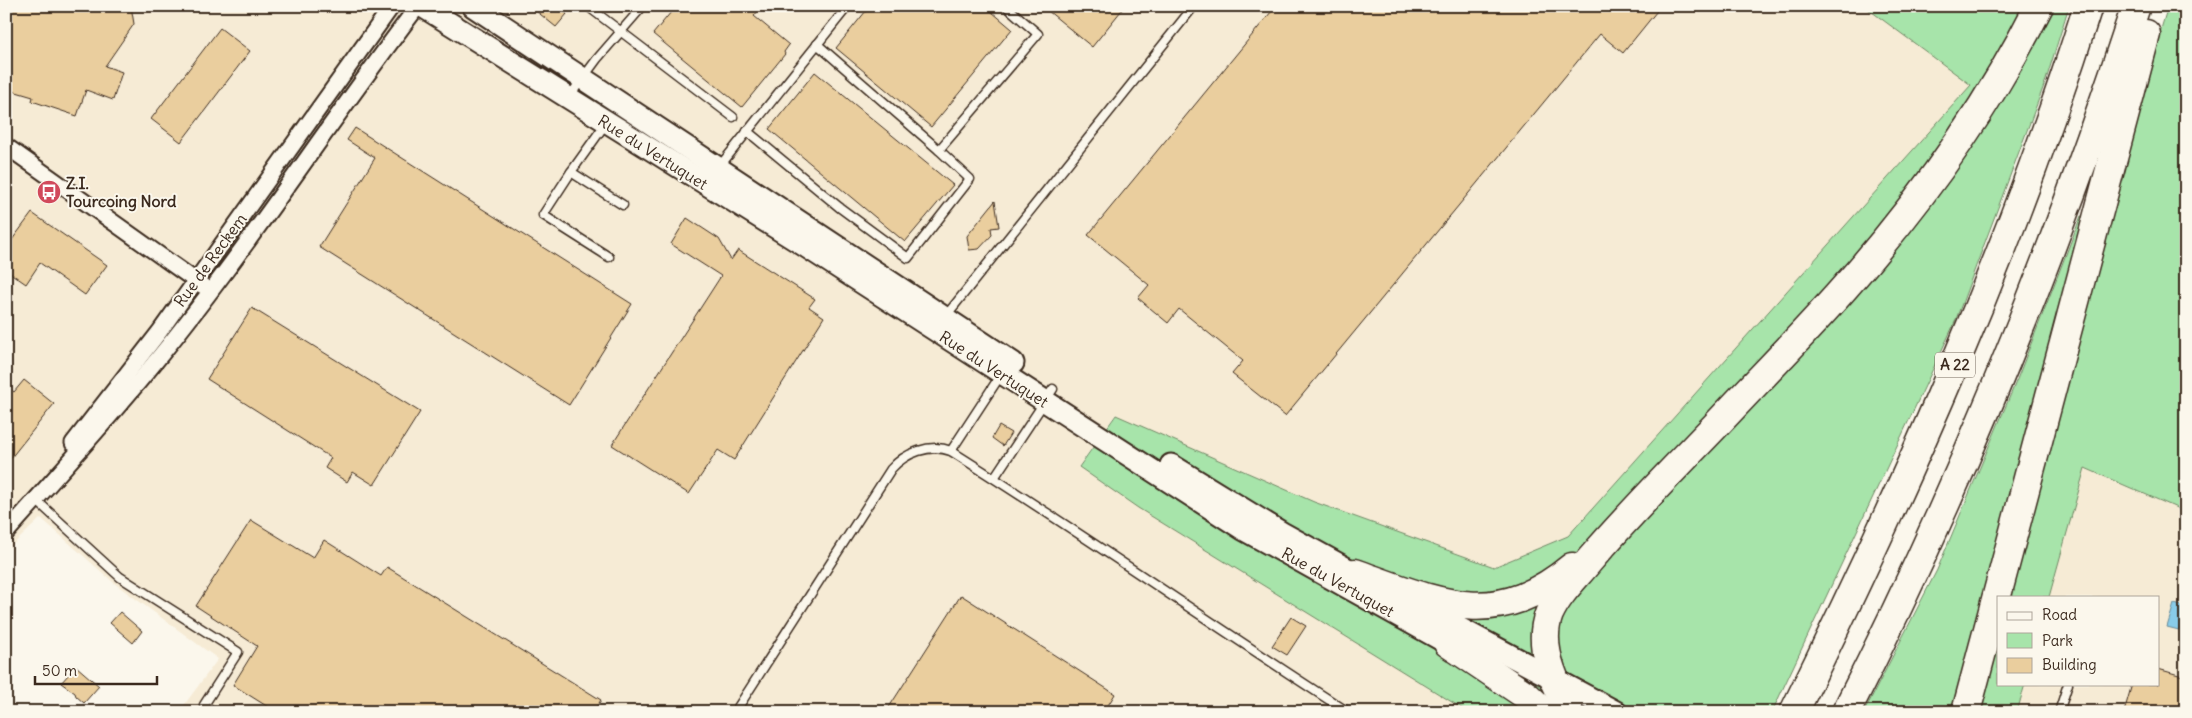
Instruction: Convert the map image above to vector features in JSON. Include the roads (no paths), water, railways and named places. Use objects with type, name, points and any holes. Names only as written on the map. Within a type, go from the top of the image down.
[{"type":"highway","points":[[1564,710],[1546,648],[1546,626],[1549,616],[1565,590],[1610,536],[1830,304],[1897,226],[1968,129],[2007,67],[2039,6]]},
{"type":"highway","name":"A 22","points":[[1794,712],[1866,565],[1948,381],[2021,196],[2088,6]]},
{"type":"highway","name":"A 22","points":[[1846,712],[1931,537],[2004,368],[2082,164],[2136,6]]},
{"type":"highway","points":[[1966,712],[2153,6]]},
{"type":"highway","points":[[1355,573],[1434,601],[1466,606],[1492,606],[1519,600],[1533,594],[1569,570],[1610,536]]},
{"type":"highway","points":[[1448,643],[1527,696],[1564,710]]},
{"type":"highway","points":[[1972,712],[1978,668]]},
{"type":"street","name":"Rue de Reckem","points":[[35,499],[196,281],[392,6]]},
{"type":"street","name":"Rue de Reckem","points":[[10,528],[161,356],[210,291],[372,65],[420,6]]},
{"type":"street","name":"Rue du Vertuquet","points":[[420,6],[568,99],[613,113],[1049,395],[1243,529],[1448,643]]},
{"type":"street","name":"Rue du Vertuquet","points":[[473,6],[583,79],[613,113]]},
{"type":"street","points":[[6,146],[210,291]]},
{"type":"street","name":"Rue du Vertuquet","points":[[1049,395],[1355,573],[1616,712]]},
{"type":"lane","points":[[591,6],[590,8],[620,33],[733,117]]},
{"type":"lane","points":[[568,99],[643,6]]},
{"type":"lane","points":[[712,177],[848,6]]},
{"type":"lane","points":[[939,150],[1038,34],[1006,6]]},
{"type":"lane","points":[[940,324],[1194,6]]},
{"type":"lane","points":[[748,131],[839,207],[908,258],[970,179],[817,44]]},
{"type":"lane","points":[[609,257],[543,215],[613,113]]},
{"type":"lane","points":[[571,172],[623,205]]},
{"type":"lane","points":[[951,451],[1006,367]]},
{"type":"lane","points":[[994,478],[1049,395]]},
{"type":"lane","points":[[735,712],[891,469],[904,458],[919,451],[938,447],[951,451],[994,478],[1255,653],[1348,712]]},
{"type":"lane","points":[[35,499],[120,577],[238,652],[204,705],[214,712]]},
{"type":"lane","points":[[2059,712],[2067,686]]},
{"type":"water","points":[[2174,604],[2186,607],[2179,630],[2167,627]]},
{"type":"place","name":"Z.I. Tourcoing Nord","points":[[49,192]]}]
